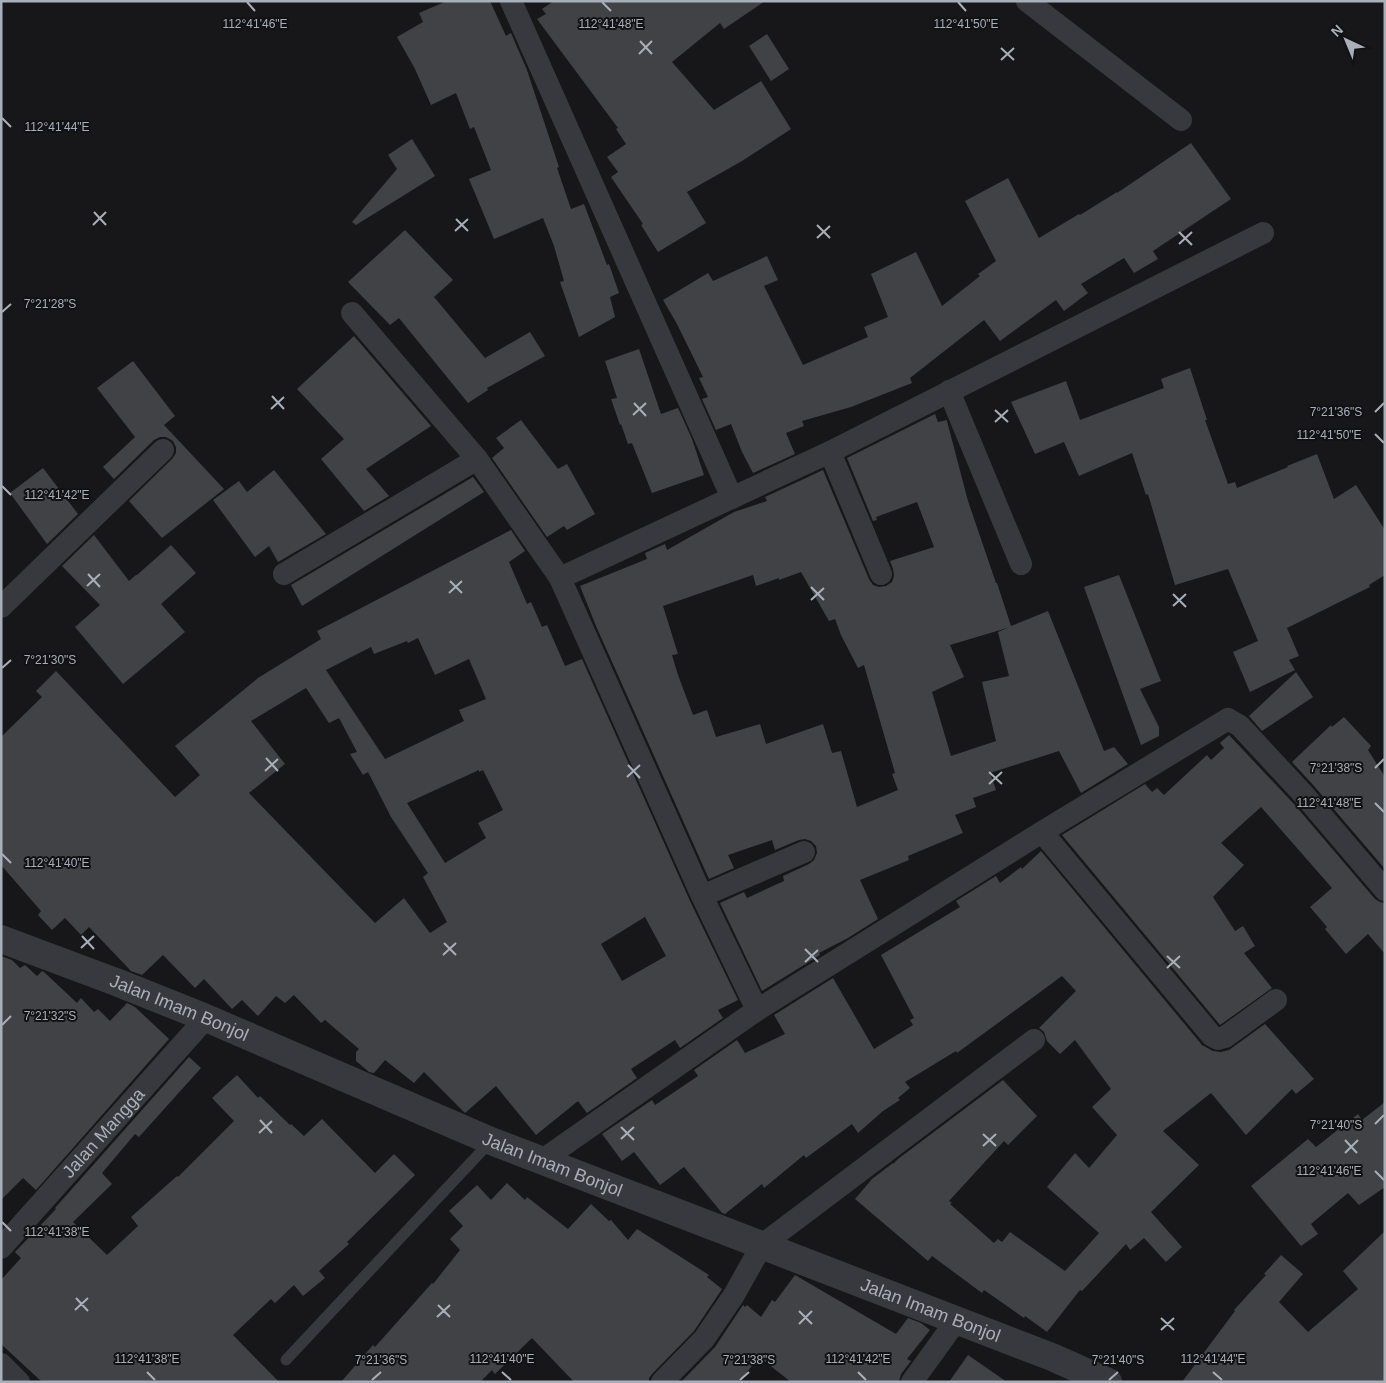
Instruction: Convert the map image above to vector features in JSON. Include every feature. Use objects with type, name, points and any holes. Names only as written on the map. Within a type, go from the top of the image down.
[{"type":"street","points":[[511,1],[732,498]]},
{"type":"street","points":[[1027,1],[1181,120]]},
{"type":"street","points":[[560,578],[830,452],[1263,233]]},
{"type":"street","points":[[352,313],[476,459],[560,578],[702,896],[757,1010]]},
{"type":"street","points":[[949,391],[1022,564]]},
{"type":"street","points":[[1,607],[163,450]]},
{"type":"street","points":[[830,452],[881,574]]},
{"type":"street","points":[[284,574],[476,459]]},
{"type":"street","points":[[541,1161],[757,1010],[1042,832],[1228,719],[1240,726],[1304,795],[1385,890]]},
{"type":"street","points":[[1042,832],[1212,1036],[1218,1039],[1225,1037],[1276,1000]]},
{"type":"street","points":[[702,896],[804,852]]},
{"type":"street","name":"Jalan Imam Bonjol","points":[[1,939],[206,1018],[491,1141],[1052,1357],[1108,1382]]},
{"type":"street","name":"Jalan Mangga","points":[[1,1248],[206,1018]]},
{"type":"street","points":[[662,1382],[704,1339],[734,1295],[762,1244],[1034,1040]]},
{"type":"street","points":[[912,1382],[956,1321]]},
{"type":"street","points":[[1,1364],[19,1382]]},
{"type":"lane","points":[[286,1360],[491,1141]]},
{"type":"building","points":[[447,1],[490,1],[506,36],[511,33],[527,70],[571,209],[584,204],[607,265],[609,264],[619,293],[610,297],[615,317],[579,337],[560,282],[564,281],[554,246],[543,218],[494,239],[469,179],[491,170],[474,127],[470,129],[456,93],[431,105],[415,69],[397,37],[423,22],[419,13]]},
{"type":"building","points":[[554,1],[765,1],[724,29],[720,23],[672,62],[714,110],[761,81],[791,129],[742,161],[687,192],[706,223],[658,252],[641,225],[643,224],[611,177],[618,172],[607,157],[626,144],[616,129],[618,128],[537,19],[546,14],[542,9]]},
{"type":"building","points":[[767,34],[789,69],[771,81],[749,46]]},
{"type":"building","points":[[412,139],[435,176],[356,225],[352,222],[397,169],[388,155]]},
{"type":"building","points":[[1191,143],[1231,199],[1153,251],[1158,259],[1134,273],[1124,258],[1081,284],[1088,293],[1064,311],[1056,300],[1000,341],[984,320],[910,378],[912,383],[851,407],[802,421],[804,426],[786,433],[795,454],[753,473],[731,424],[716,430],[702,399],[708,397],[699,378],[703,377],[663,300],[708,273],[713,281],[767,256],[778,280],[764,286],[803,365],[868,337],[864,327],[888,317],[871,274],[916,252],[942,306],[980,276],[978,274],[996,261],[965,201],[1008,178],[1039,238],[1117,193]]},
{"type":"building","points":[[405,230],[453,280],[434,297],[485,358],[530,332],[545,356],[487,388],[488,390],[468,403],[399,318],[390,325],[348,282]]},
{"type":"building","points":[[354,336],[431,426],[366,469],[389,496],[364,511],[321,459],[344,439],[297,389]]},
{"type":"building","points":[[639,349],[661,414],[678,408],[692,439],[704,475],[652,493],[632,443],[628,444],[620,425],[611,399],[617,398],[605,361]]},
{"type":"building","points":[[133,361],[175,416],[164,425],[224,489],[162,538],[129,501],[172,459],[176,453],[173,441],[166,437],[154,440],[114,479],[103,467],[135,437],[97,388]]},
{"type":"building","points":[[1190,368],[1207,420],[1205,420],[1228,484],[1235,482],[1237,488],[1317,454],[1334,499],[1356,485],[1385,530],[1385,575],[1369,585],[1370,587],[1287,628],[1299,656],[1289,660],[1295,670],[1250,692],[1233,652],[1258,641],[1228,569],[1175,585],[1148,494],[1146,495],[1132,453],[1079,476],[1064,442],[1035,454],[1011,402],[1066,381],[1080,420],[1164,388],[1161,379]]},
{"type":"building","points":[[935,414],[938,422],[947,420],[968,501],[1011,626],[1048,611],[1104,751],[1114,747],[1128,764],[1081,793],[1059,751],[990,773],[996,790],[973,798],[976,807],[955,815],[963,833],[908,856],[909,860],[860,880],[878,919],[819,953],[820,955],[762,991],[720,903],[744,892],[747,898],[784,881],[783,876],[814,860],[817,853],[816,846],[811,841],[805,839],[775,850],[772,840],[728,855],[734,868],[709,879],[580,586],[647,559],[645,553],[665,544],[667,550],[734,512],[767,501],[765,497],[823,470],[869,579],[873,585],[879,587],[886,586],[892,582],[894,576],[890,561],[934,547],[917,502],[876,517],[877,520],[873,521],[847,458]],"holes":[[[801,572],[829,621],[835,619],[858,668],[864,665],[895,773],[892,774],[898,790],[857,807],[841,751],[832,753],[823,724],[766,744],[760,724],[716,737],[707,710],[693,715],[672,655],[678,654],[663,606],[753,575],[756,586]],[[1007,628],[998,632],[1009,676],[982,682],[996,741],[951,756],[932,692],[964,677],[950,645]]]},
{"type":"building","points":[[521,420],[558,469],[567,464],[595,514],[567,530],[564,526],[547,537],[492,458],[504,448],[496,438]]},
{"type":"building","points":[[43,468],[78,514],[47,544],[10,493]]},
{"type":"building","points":[[274,470],[326,534],[278,562],[269,546],[255,557],[213,500],[239,481],[247,492]]},
{"type":"building","points":[[473,477],[484,492],[302,606],[291,585]]},
{"type":"building","points":[[511,530],[525,551],[509,562],[527,604],[531,602],[542,627],[547,625],[565,666],[582,659],[690,901],[738,1000],[718,1010],[723,1018],[680,1048],[675,1040],[631,1069],[637,1078],[587,1113],[578,1101],[536,1135],[496,1086],[465,1113],[424,1072],[414,1083],[385,1060],[374,1073],[369,1072],[356,1061],[356,1052],[359,1049],[325,1020],[321,1023],[294,995],[285,1003],[276,996],[258,1016],[242,1000],[232,1009],[204,979],[195,988],[163,955],[142,975],[131,971],[89,927],[81,935],[65,918],[52,930],[38,915],[41,911],[1,865],[1,737],[42,697],[36,691],[56,671],[175,797],[200,775],[175,746],[258,678],[321,639],[317,631]],"holes":[[[418,638],[435,675],[469,659],[486,699],[459,710],[464,721],[385,759],[326,670],[371,647],[374,654],[407,641],[408,643]],[[306,688],[329,723],[339,718],[357,752],[350,754],[363,775],[368,772],[391,817],[428,873],[423,877],[447,922],[430,933],[404,898],[375,923],[249,793],[285,764],[251,721]],[[479,770],[479,772],[483,770],[503,810],[478,823],[486,838],[445,863],[407,803]],[[645,917],[666,956],[622,981],[601,944]]]},
{"type":"building","points":[[94,535],[129,581],[171,545],[196,573],[161,604],[185,632],[123,684],[75,627],[100,605],[62,566]]},
{"type":"building","points":[[1119,575],[1161,681],[1140,689],[1159,727],[1159,736],[1141,745],[1084,587]]},
{"type":"building","points":[[1296,672],[1313,697],[1262,731],[1249,716]]},
{"type":"building","points":[[1344,717],[1371,746],[1368,750],[1385,777],[1385,869],[1292,762],[1331,725],[1332,727]]},
{"type":"building","points":[[1229,735],[1294,804],[1375,899],[1385,903],[1385,954],[1368,934],[1346,954],[1310,907],[1332,888],[1261,807],[1221,843],[1244,865],[1213,897],[1235,931],[1243,926],[1255,946],[1244,953],[1272,988],[1220,1025],[1062,835],[1145,784],[1152,792],[1157,788],[1164,795],[1207,755],[1211,760],[1224,748],[1220,743]]},
{"type":"building","points":[[1041,851],[1202,1045],[1213,1051],[1229,1050],[1265,1024],[1314,1079],[1296,1094],[1292,1089],[1246,1135],[1211,1093],[1163,1131],[1199,1165],[1151,1212],[1182,1247],[1166,1262],[1144,1238],[1130,1250],[1126,1244],[1082,1291],[1080,1290],[1047,1332],[984,1290],[982,1293],[932,1256],[928,1261],[855,1199],[872,1179],[1003,1080],[1037,1116],[1008,1145],[1004,1141],[949,1201],[952,1203],[950,1204],[994,1243],[998,1239],[1002,1242],[1010,1232],[1065,1271],[1099,1233],[1047,1187],[1075,1153],[1089,1168],[1117,1135],[1092,1107],[1111,1089],[1075,1040],[1060,1054],[1047,1041],[1044,1032],[1039,1028],[1076,991],[1062,976],[957,1053],[956,1051],[905,1082],[910,1088],[898,1098],[900,1100],[883,1111],[858,1133],[852,1124],[806,1158],[804,1155],[764,1188],[762,1184],[725,1214],[722,1213],[684,1167],[660,1185],[634,1152],[622,1161],[602,1134],[652,1100],[655,1105],[698,1076],[694,1070],[737,1040],[745,1053],[785,1034],[774,1015],[833,978],[874,1049],[913,1025],[910,1020],[914,1018],[881,955],[960,907],[956,901],[996,876],[1000,883],[1021,867],[1022,869]]},
{"type":"building","points":[[1,956],[12,960],[20,968],[25,965],[37,976],[42,971],[44,972],[77,1003],[81,998],[94,1012],[98,1009],[110,1021],[127,1003],[135,1007],[169,1039],[36,1190],[23,1178],[1,1200]]},
{"type":"building","points":[[189,1057],[201,1068],[139,1137],[135,1134],[102,1173],[112,1184],[73,1222],[107,1255],[138,1226],[131,1217],[178,1177],[234,1121],[212,1098],[237,1075],[258,1098],[260,1096],[304,1136],[322,1119],[375,1173],[394,1154],[415,1175],[347,1242],[349,1244],[319,1271],[325,1278],[303,1296],[294,1285],[275,1303],[271,1299],[233,1335],[279,1382],[42,1382],[1,1344],[1,1280],[21,1258],[15,1252],[56,1209]]},
{"type":"building","points":[[1385,1102],[1385,1187],[1359,1205],[1348,1193],[1311,1224],[1318,1234],[1301,1246],[1251,1186],[1308,1139],[1316,1147],[1358,1114],[1362,1120]]},
{"type":"building","points":[[507,1183],[525,1200],[527,1197],[568,1229],[591,1204],[609,1221],[611,1220],[628,1240],[637,1229],[709,1275],[707,1277],[722,1289],[694,1331],[653,1373],[649,1378],[649,1382],[574,1382],[532,1338],[495,1374],[492,1370],[480,1382],[341,1382],[373,1345],[375,1347],[433,1284],[460,1250],[450,1239],[463,1226],[449,1211],[477,1185],[491,1200]]},
{"type":"building","points":[[1385,1231],[1385,1382],[1182,1382],[1234,1310],[1266,1275],[1264,1274],[1281,1255],[1303,1274],[1279,1302],[1308,1332],[1358,1289],[1343,1271]]},
{"type":"building","points":[[795,1275],[896,1334],[908,1318],[921,1323],[930,1330],[907,1359],[911,1361],[901,1374],[899,1382],[791,1382],[759,1357],[739,1382],[681,1382],[715,1347],[743,1305],[745,1307],[747,1305],[761,1317],[772,1300],[775,1302]]},
{"type":"building","points":[[968,1355],[1007,1382],[949,1382]]}]
